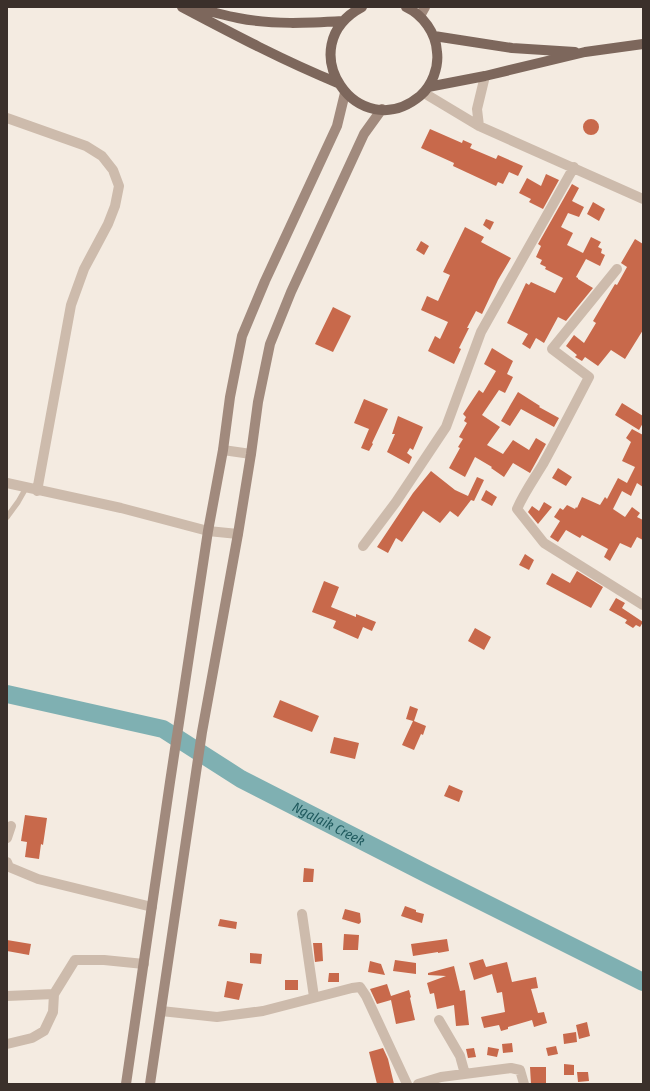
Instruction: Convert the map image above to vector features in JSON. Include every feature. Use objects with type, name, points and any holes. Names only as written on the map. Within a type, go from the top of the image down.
[{"type":"main road","points":[[182,7],[250,43],[304,69],[338,83]]},
{"type":"main road","points":[[193,7],[239,18],[264,22],[290,23],[343,20]]},
{"type":"main road","points":[[362,7],[352,12],[343,20],[334,35],[330,51],[332,68],[338,83],[345,93],[368,107],[382,109],[406,105],[426,90],[585,52],[643,44]]},
{"type":"main road","points":[[406,7],[420,16],[434,36],[438,52],[436,70],[426,90]]},
{"type":"main road","points":[[420,16],[425,7]]},
{"type":"main road","points":[[434,36],[512,48],[585,52]]},
{"type":"main road","points":[[126,1084],[208,531],[223,450],[230,397],[242,336],[264,281],[337,126],[345,93]]},
{"type":"main road","points":[[150,1084],[202,732],[238,534],[258,402],[270,344],[291,292],[364,134],[382,109]]},
{"type":"street","points":[[479,126],[477,109],[486,76]]},
{"type":"street","points":[[426,90],[479,126],[643,199]]},
{"type":"street","points":[[7,119],[86,146],[102,156],[113,170],[118,186],[115,206],[108,224],[84,269],[72,305],[37,491]]},
{"type":"street","points":[[363,546],[396,502],[446,427],[481,332],[574,167]]},
{"type":"street","points":[[617,269],[552,349],[589,376],[543,464],[517,509],[544,543],[643,604]]},
{"type":"street","points":[[223,450],[251,454]]},
{"type":"street","points":[[7,483],[37,491],[121,508],[208,531],[238,534]]},
{"type":"street","points":[[7,838],[11,826]]},
{"type":"street","points":[[7,862],[9,867],[38,879],[152,906]]},
{"type":"street","points":[[302,914],[314,998]]},
{"type":"street","points":[[7,1044],[32,1038],[44,1031],[53,1012],[54,994],[75,960],[104,960],[144,964]]},
{"type":"street","points":[[161,1011],[217,1017],[263,1011],[352,988],[360,988],[366,996],[407,1084]]},
{"type":"street","points":[[7,996],[54,994]]},
{"type":"street","points":[[439,1020],[460,1056],[465,1074]]},
{"type":"street","points":[[418,1084],[442,1077],[512,1068],[520,1070],[524,1084]]},
{"type":"lane","points":[[7,517],[26,488]]},
{"type":"building","points":[[591,119],[598,124],[599,127],[594,134],[591,135],[584,130],[583,127],[588,120]]},
{"type":"building","points":[[430,129],[462,143],[463,140],[472,144],[470,148],[496,159],[498,155],[523,166],[518,176],[509,172],[503,184],[498,182],[496,186],[453,166],[454,163],[421,148]]},
{"type":"building","points":[[546,174],[559,180],[543,209],[529,202],[531,199],[519,193],[527,178],[541,186]]},
{"type":"building","points":[[572,184],[579,188],[572,201],[584,207],[579,217],[568,213],[561,227],[573,233],[567,245],[583,253],[591,237],[601,242],[598,247],[602,249],[601,253],[605,255],[600,266],[586,259],[576,277],[593,288],[566,321],[558,317],[544,343],[536,338],[530,349],[522,344],[528,334],[507,323],[526,283],[529,285],[531,282],[555,293],[563,278],[545,269],[546,267],[540,264],[542,260],[536,257],[541,246],[538,244]]},
{"type":"building","points":[[593,202],[605,209],[599,221],[587,214]]},
{"type":"building","points":[[486,219],[494,222],[490,230],[483,225]]},
{"type":"building","points":[[465,227],[484,237],[481,242],[511,258],[498,280],[482,314],[476,311],[467,328],[469,328],[459,348],[461,349],[454,364],[428,351],[435,336],[440,339],[448,322],[421,310],[427,296],[438,301],[450,275],[443,272]]},
{"type":"building","points":[[635,239],[643,244],[643,330],[625,359],[611,350],[598,366],[585,357],[582,361],[575,357],[577,355],[566,346],[574,335],[584,343],[596,323],[593,321],[627,267],[621,263]]},
{"type":"building","points":[[421,241],[429,246],[424,255],[416,250]]},
{"type":"building","points":[[333,307],[351,316],[333,352],[315,344]]},
{"type":"building","points":[[492,348],[513,361],[507,374],[513,377],[505,393],[499,390],[482,415],[500,427],[487,445],[503,454],[513,440],[529,450],[536,438],[546,444],[530,473],[513,463],[504,477],[491,468],[492,467],[475,457],[465,477],[449,468],[460,448],[458,447],[463,439],[459,437],[467,423],[464,421],[466,417],[463,414],[479,390],[483,393],[496,371],[484,364]]},
{"type":"building","points":[[518,392],[540,406],[539,407],[559,418],[554,427],[521,409],[510,426],[501,421]]},
{"type":"building","points":[[364,399],[388,409],[369,451],[361,448],[369,429],[354,423]]},
{"type":"building","points":[[622,403],[643,416],[643,423],[639,430],[615,415]]},
{"type":"building","points":[[398,416],[423,427],[413,450],[410,448],[407,453],[412,457],[409,464],[387,452],[395,434],[392,434]]},
{"type":"building","points":[[632,429],[643,435],[643,487],[637,483],[631,496],[622,491],[613,509],[625,517],[632,507],[640,513],[637,517],[643,520],[643,540],[637,537],[631,548],[620,543],[610,561],[604,557],[608,549],[582,535],[580,538],[566,530],[558,542],[550,537],[560,521],[554,517],[560,508],[563,510],[567,505],[575,509],[576,507],[577,508],[582,497],[600,505],[605,497],[607,499],[618,478],[627,483],[635,467],[622,461],[631,442],[626,438]]},
{"type":"building","points":[[558,468],[572,477],[566,486],[552,478]]},
{"type":"building","points":[[431,471],[455,490],[468,496],[477,477],[484,480],[474,501],[471,500],[458,517],[450,511],[440,523],[423,511],[402,542],[396,538],[388,553],[377,547],[413,493]]},
{"type":"building","points":[[486,490],[497,497],[492,506],[481,500]]},
{"type":"building","points":[[544,502],[552,507],[538,524],[528,512],[532,506],[539,511]]},
{"type":"building","points":[[525,554],[534,560],[529,570],[519,565]]},
{"type":"building","points":[[577,571],[603,587],[591,608],[546,584],[552,573],[570,583]]},
{"type":"building","points":[[324,581],[339,587],[331,607],[356,617],[356,614],[376,622],[372,631],[363,627],[358,639],[333,628],[336,621],[312,612]]},
{"type":"building","points":[[616,598],[625,603],[622,608],[643,622],[640,627],[636,625],[633,628],[625,623],[627,620],[609,610]]},
{"type":"building","points":[[475,628],[491,637],[484,650],[468,641]]},
{"type":"building","points":[[280,700],[319,716],[312,732],[273,717]]},
{"type":"building","points":[[410,706],[418,709],[414,721],[426,726],[423,735],[421,734],[414,750],[402,745],[413,721],[406,719]]},
{"type":"building","points":[[334,737],[359,743],[355,759],[330,753]]},
{"type":"building","points":[[449,785],[463,791],[459,802],[444,796]]},
{"type":"building","points":[[25,815],[47,818],[43,845],[41,844],[39,859],[25,857],[27,842],[21,841]]},
{"type":"building","points":[[304,868],[314,869],[313,882],[303,882]]},
{"type":"building","points":[[405,906],[416,910],[416,912],[424,914],[422,923],[401,916]]},
{"type":"building","points":[[345,909],[360,913],[361,922],[359,924],[342,919]]},
{"type":"building","points":[[220,919],[237,922],[236,929],[218,926]]},
{"type":"building","points":[[344,934],[359,935],[358,950],[343,950]]},
{"type":"building","points":[[447,939],[449,951],[413,956],[411,944]]},
{"type":"building","points":[[7,940],[31,944],[29,955],[7,951]]},
{"type":"building","points":[[313,943],[322,943],[323,961],[315,962]]},
{"type":"building","points":[[250,953],[262,954],[261,964],[250,963]]},
{"type":"building","points":[[483,959],[486,967],[507,962],[512,982],[536,977],[538,988],[531,989],[538,1013],[544,1012],[547,1023],[534,1027],[532,1020],[508,1027],[508,1029],[501,1031],[499,1025],[484,1028],[481,1017],[505,1012],[502,992],[497,993],[492,974],[474,980],[469,963]]},
{"type":"building","points":[[395,960],[416,963],[416,974],[393,971]]},
{"type":"building","points":[[370,961],[381,964],[385,975],[368,972]]},
{"type":"building","points":[[454,966],[460,991],[465,990],[469,1025],[456,1026],[454,1005],[437,1009],[434,993],[430,994],[427,983],[446,976],[428,975],[428,973]]},
{"type":"building","points":[[329,973],[339,973],[339,982],[328,982]]},
{"type":"building","points":[[285,980],[298,980],[298,990],[285,990]]},
{"type":"building","points":[[227,981],[243,984],[239,1000],[224,997]]},
{"type":"building","points":[[387,984],[391,996],[409,990],[415,1020],[396,1024],[391,1000],[377,1004],[370,989]]},
{"type":"building","points":[[587,1022],[590,1036],[579,1039],[576,1025]]},
{"type":"building","points":[[576,1032],[577,1042],[564,1044],[563,1034]]},
{"type":"building","points":[[512,1043],[513,1052],[503,1053],[502,1044]]},
{"type":"building","points":[[556,1046],[558,1054],[548,1056],[546,1048]]},
{"type":"building","points":[[488,1047],[499,1049],[497,1057],[487,1055]]},
{"type":"building","points":[[383,1048],[388,1059],[394,1084],[377,1084],[369,1052]]},
{"type":"building","points":[[474,1048],[476,1057],[468,1058],[466,1049]]},
{"type":"building","points":[[564,1064],[574,1065],[574,1075],[564,1075]]},
{"type":"building","points":[[530,1067],[546,1067],[546,1084],[531,1084]]},
{"type":"building","points":[[577,1072],[588,1072],[589,1081],[578,1082]]},
{"type":"waterway","name":"Ngalaik Creek","points":[[7,694],[163,729],[241,779],[643,982]]}]
